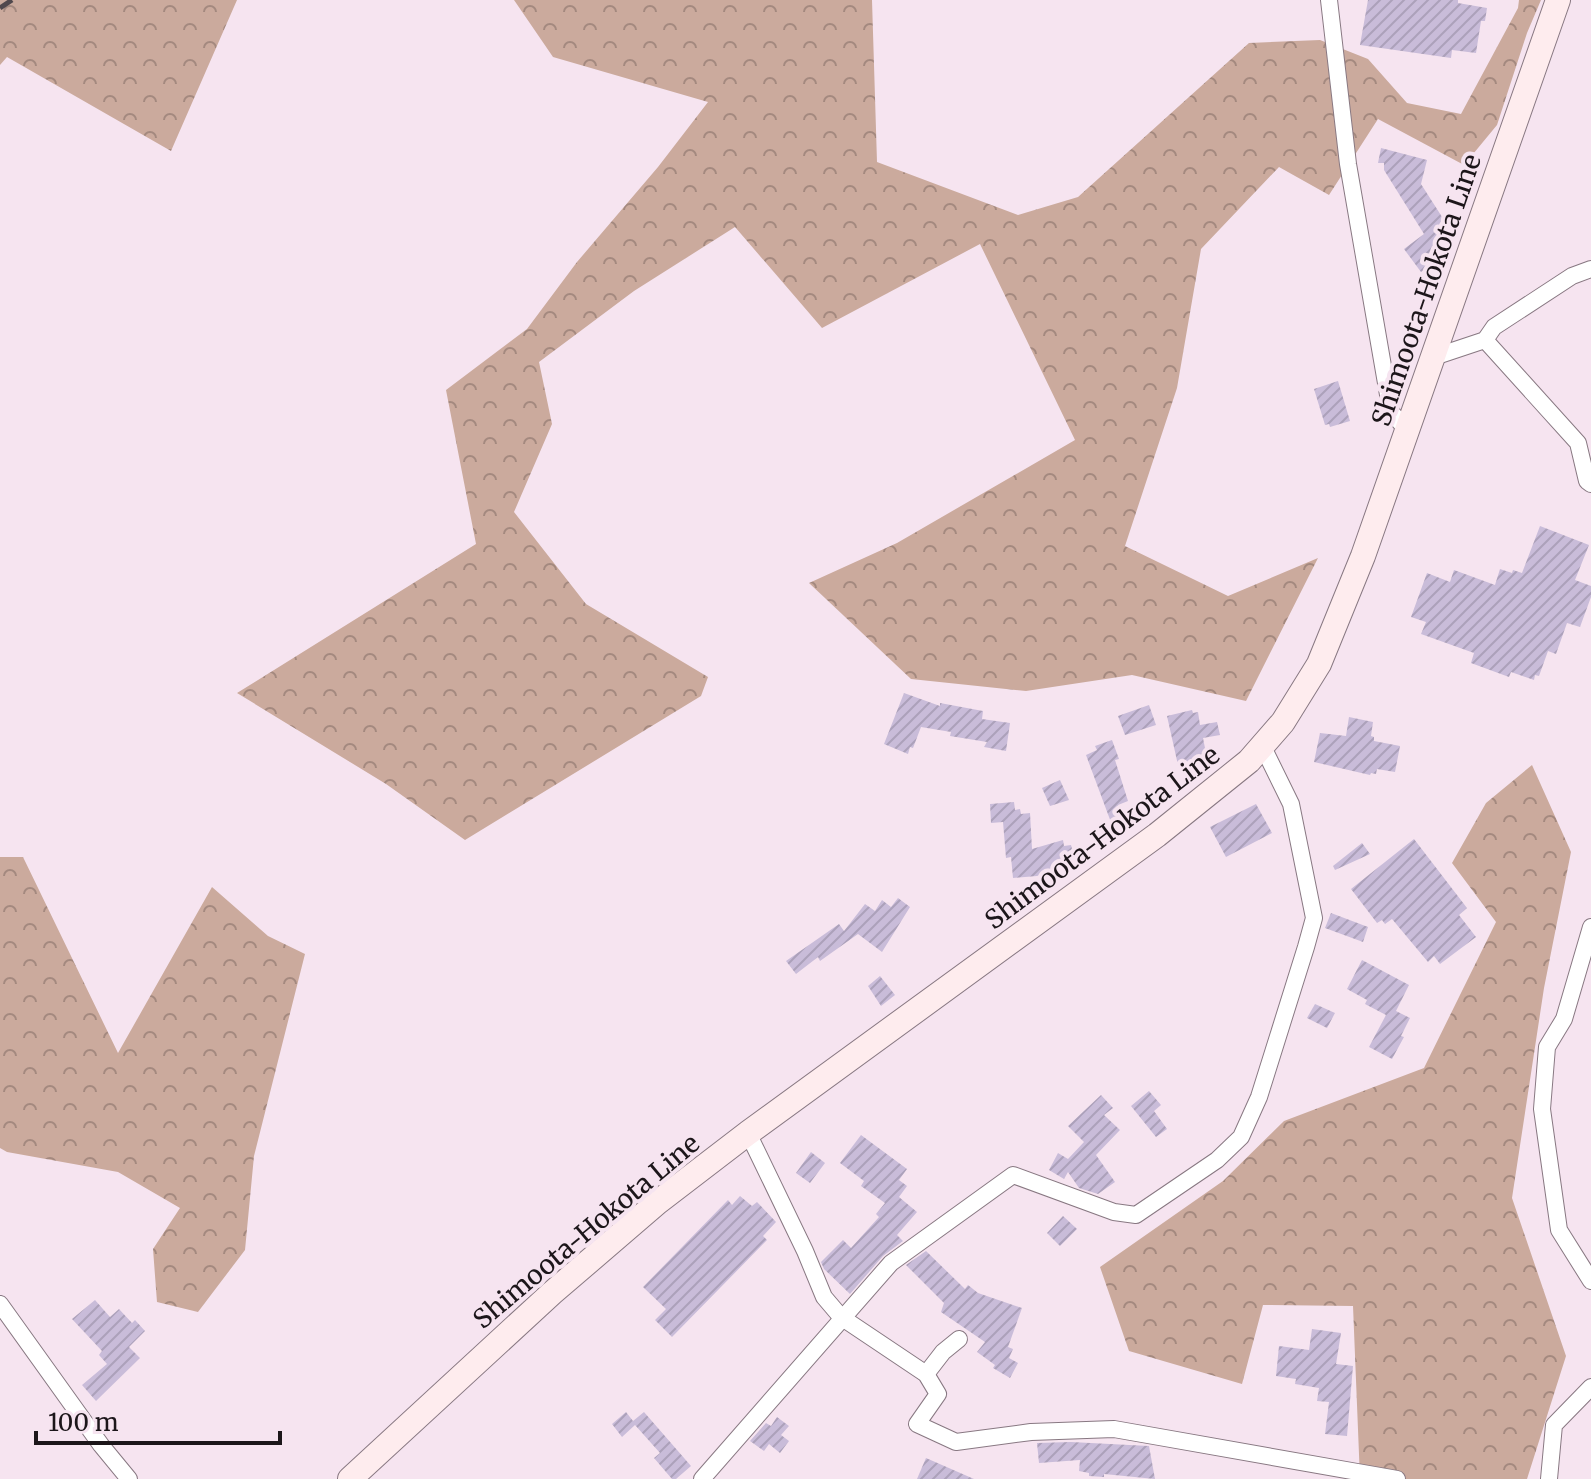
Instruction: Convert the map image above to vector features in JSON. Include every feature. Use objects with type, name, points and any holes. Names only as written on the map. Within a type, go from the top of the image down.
[{"type":"main road","name":"Shimoota-Hokota Line","points":[[350,1479],[552,1293],[658,1202],[1157,835],[1231,778],[1263,747],[1283,722],[1319,664],[1363,556],[1558,0]]},
{"type":"street","points":[[1329,0],[1348,164],[1391,412],[1406,429]]},
{"type":"street","points":[[1431,358],[1485,340],[1494,327],[1572,276],[1591,269]]},
{"type":"street","points":[[1485,340],[1578,443],[1587,481],[1591,484]]},
{"type":"street","points":[[702,1479],[891,1263],[1013,1175],[1114,1212],[1136,1215],[1217,1160],[1241,1137],[1259,1097],[1314,918],[1291,804],[1263,747]]},
{"type":"street","points":[[1591,927],[1564,1019],[1547,1047],[1542,1109],[1559,1230],[1591,1281]]},
{"type":"street","points":[[748,1133],[824,1297],[841,1317],[926,1374],[938,1394],[917,1424],[956,1442],[1031,1432],[1114,1429],[1397,1479]]},
{"type":"street","points":[[0,1304],[129,1479]]},
{"type":"street","points":[[926,1374],[943,1352],[959,1339]]},
{"type":"street","points":[[1549,1479],[1554,1425],[1591,1387]]},
{"type":"green space","points":[[0,0],[237,0],[171,151],[7,57],[0,65]]},
{"type":"green space","points":[[514,0],[872,0],[877,162],[1018,215],[1078,197],[1249,43],[1320,40],[1368,59],[1407,103],[1461,114],[1518,8],[1519,0],[1541,0],[1497,125],[1464,165],[1378,119],[1329,195],[1279,167],[1201,249],[1177,388],[1125,546],[1228,596],[1318,558],[1246,701],[1132,675],[1026,691],[911,679],[809,583],[897,543],[1075,440],[980,244],[822,328],[735,227],[634,291],[539,362],[552,424],[514,512],[586,604],[708,677],[701,696],[465,840],[386,784],[237,693],[476,544],[446,390],[527,329],[577,262],[658,167],[708,102],[553,57]]},
{"type":"green space","points":[[1532,765],[1571,852],[1544,988],[1512,1198],[1566,1356],[1527,1479],[1360,1479],[1353,1306],[1263,1305],[1242,1384],[1129,1351],[1100,1267],[1223,1181],[1284,1121],[1424,1068],[1496,922],[1452,863],[1486,803]]},
{"type":"green space","points":[[0,857],[23,857],[118,1053],[212,887],[268,936],[305,954],[254,1156],[245,1250],[198,1312],[157,1302],[153,1249],[180,1208],[118,1172],[7,1152],[0,1148]]},
{"type":"building","points":[[1368,0],[1458,0],[1458,3],[1487,8],[1485,21],[1481,21],[1476,53],[1452,50],[1451,58],[1360,45]]},
{"type":"building","points":[[1381,148],[1427,160],[1421,184],[1444,220],[1441,222],[1450,236],[1435,244],[1443,255],[1421,272],[1404,249],[1424,234],[1384,170],[1384,163],[1378,163]]},
{"type":"building","points":[[1338,381],[1350,421],[1330,427],[1329,424],[1325,425],[1314,389]]},
{"type":"building","points":[[1540,526],[1589,545],[1575,580],[1591,586],[1591,597],[1580,627],[1567,623],[1556,654],[1548,651],[1539,676],[1535,675],[1534,680],[1511,672],[1509,677],[1471,663],[1474,653],[1421,634],[1426,622],[1411,617],[1427,573],[1450,582],[1454,570],[1495,585],[1500,569],[1522,573]]},
{"type":"building","points":[[904,693],[940,706],[940,703],[983,711],[982,719],[1010,723],[1006,751],[984,747],[987,742],[921,727],[908,754],[884,744]]},
{"type":"building","points":[[1149,705],[1156,725],[1125,735],[1118,716]]},
{"type":"building","points":[[1192,710],[1193,713],[1198,712],[1200,725],[1217,722],[1220,735],[1203,738],[1207,758],[1178,765],[1167,716]]},
{"type":"building","points":[[1349,717],[1373,722],[1371,736],[1374,741],[1400,746],[1395,772],[1377,769],[1376,774],[1370,775],[1314,762],[1320,733],[1346,736]]},
{"type":"building","points":[[1112,740],[1128,801],[1118,805],[1126,820],[1112,825],[1086,755],[1097,750],[1095,746]]},
{"type":"building","points":[[1060,780],[1069,800],[1050,806],[1042,788]]},
{"type":"building","points":[[1014,802],[1015,810],[1020,809],[1021,814],[1030,813],[1032,849],[1063,840],[1064,846],[1071,845],[1075,860],[1069,861],[1070,866],[1037,876],[1013,878],[1011,857],[1006,858],[1003,822],[991,823],[990,804]]},
{"type":"building","points":[[1256,804],[1272,833],[1226,857],[1210,827]]},
{"type":"building","points":[[1414,839],[1467,908],[1459,915],[1476,937],[1440,964],[1434,956],[1428,962],[1392,919],[1385,924],[1382,920],[1377,923],[1351,889]]},
{"type":"building","points":[[1362,843],[1370,854],[1335,870],[1333,866]]},
{"type":"building","points":[[898,898],[910,907],[882,952],[858,934],[796,974],[786,961],[839,924],[844,931],[865,904],[875,911],[882,900],[891,907]]},
{"type":"building","points":[[1331,913],[1368,927],[1363,942],[1325,928]]},
{"type":"building","points":[[1362,960],[1409,985],[1396,1011],[1410,1018],[1392,1059],[1369,1047],[1386,1015],[1365,1004],[1367,1000],[1347,989]]},
{"type":"building","points":[[880,976],[895,995],[881,1006],[868,986]]},
{"type":"building","points":[[1315,1004],[1335,1013],[1327,1028],[1307,1018]]},
{"type":"building","points":[[1149,1091],[1161,1105],[1154,1111],[1167,1129],[1156,1137],[1131,1106]]},
{"type":"building","points":[[1101,1095],[1113,1108],[1104,1115],[1120,1130],[1096,1155],[1115,1182],[1098,1194],[1079,1188],[1068,1172],[1064,1179],[1049,1170],[1058,1153],[1068,1159],[1084,1142],[1068,1126]]},
{"type":"building","points":[[861,1135],[907,1169],[899,1180],[907,1186],[899,1197],[917,1212],[897,1235],[903,1241],[883,1256],[850,1294],[824,1269],[821,1262],[843,1240],[851,1248],[879,1217],[876,1214],[885,1203],[861,1186],[864,1181],[840,1163]]},
{"type":"building","points":[[811,1152],[825,1163],[810,1183],[796,1173]]},
{"type":"building","points":[[740,1196],[752,1206],[757,1202],[776,1222],[763,1236],[767,1240],[672,1337],[655,1320],[666,1309],[643,1287],[728,1200],[732,1205]]},
{"type":"building","points":[[1063,1216],[1077,1229],[1060,1246],[1047,1233]]},
{"type":"building","points":[[926,1251],[965,1289],[968,1285],[978,1293],[1022,1308],[1008,1347],[1013,1349],[1009,1358],[1018,1363],[1010,1378],[993,1368],[995,1365],[977,1352],[985,1342],[941,1312],[944,1303],[906,1265]]},
{"type":"building","points":[[95,1300],[110,1317],[119,1309],[145,1331],[129,1347],[140,1358],[96,1401],[82,1385],[107,1364],[99,1355],[102,1351],[72,1319]]},
{"type":"building","points":[[1312,1329],[1341,1333],[1336,1364],[1353,1366],[1347,1436],[1325,1434],[1329,1402],[1317,1401],[1319,1388],[1295,1384],[1296,1379],[1276,1376],[1279,1346],[1309,1350]]},
{"type":"building","points":[[626,1412],[633,1421],[644,1412],[691,1466],[672,1479],[654,1458],[660,1453],[635,1425],[622,1437],[612,1424]]},
{"type":"building","points":[[777,1417],[789,1426],[781,1435],[789,1441],[780,1453],[769,1444],[764,1451],[750,1441],[766,1423],[771,1426]]},
{"type":"building","points":[[1037,1443],[1149,1446],[1155,1479],[1104,1474],[1104,1477],[1089,1476],[1089,1473],[1079,1471],[1080,1460],[1039,1463]]},
{"type":"building","points":[[926,1458],[974,1479],[917,1479]]},
{"type":"railway","points":[[0,8],[12,0]]}]
